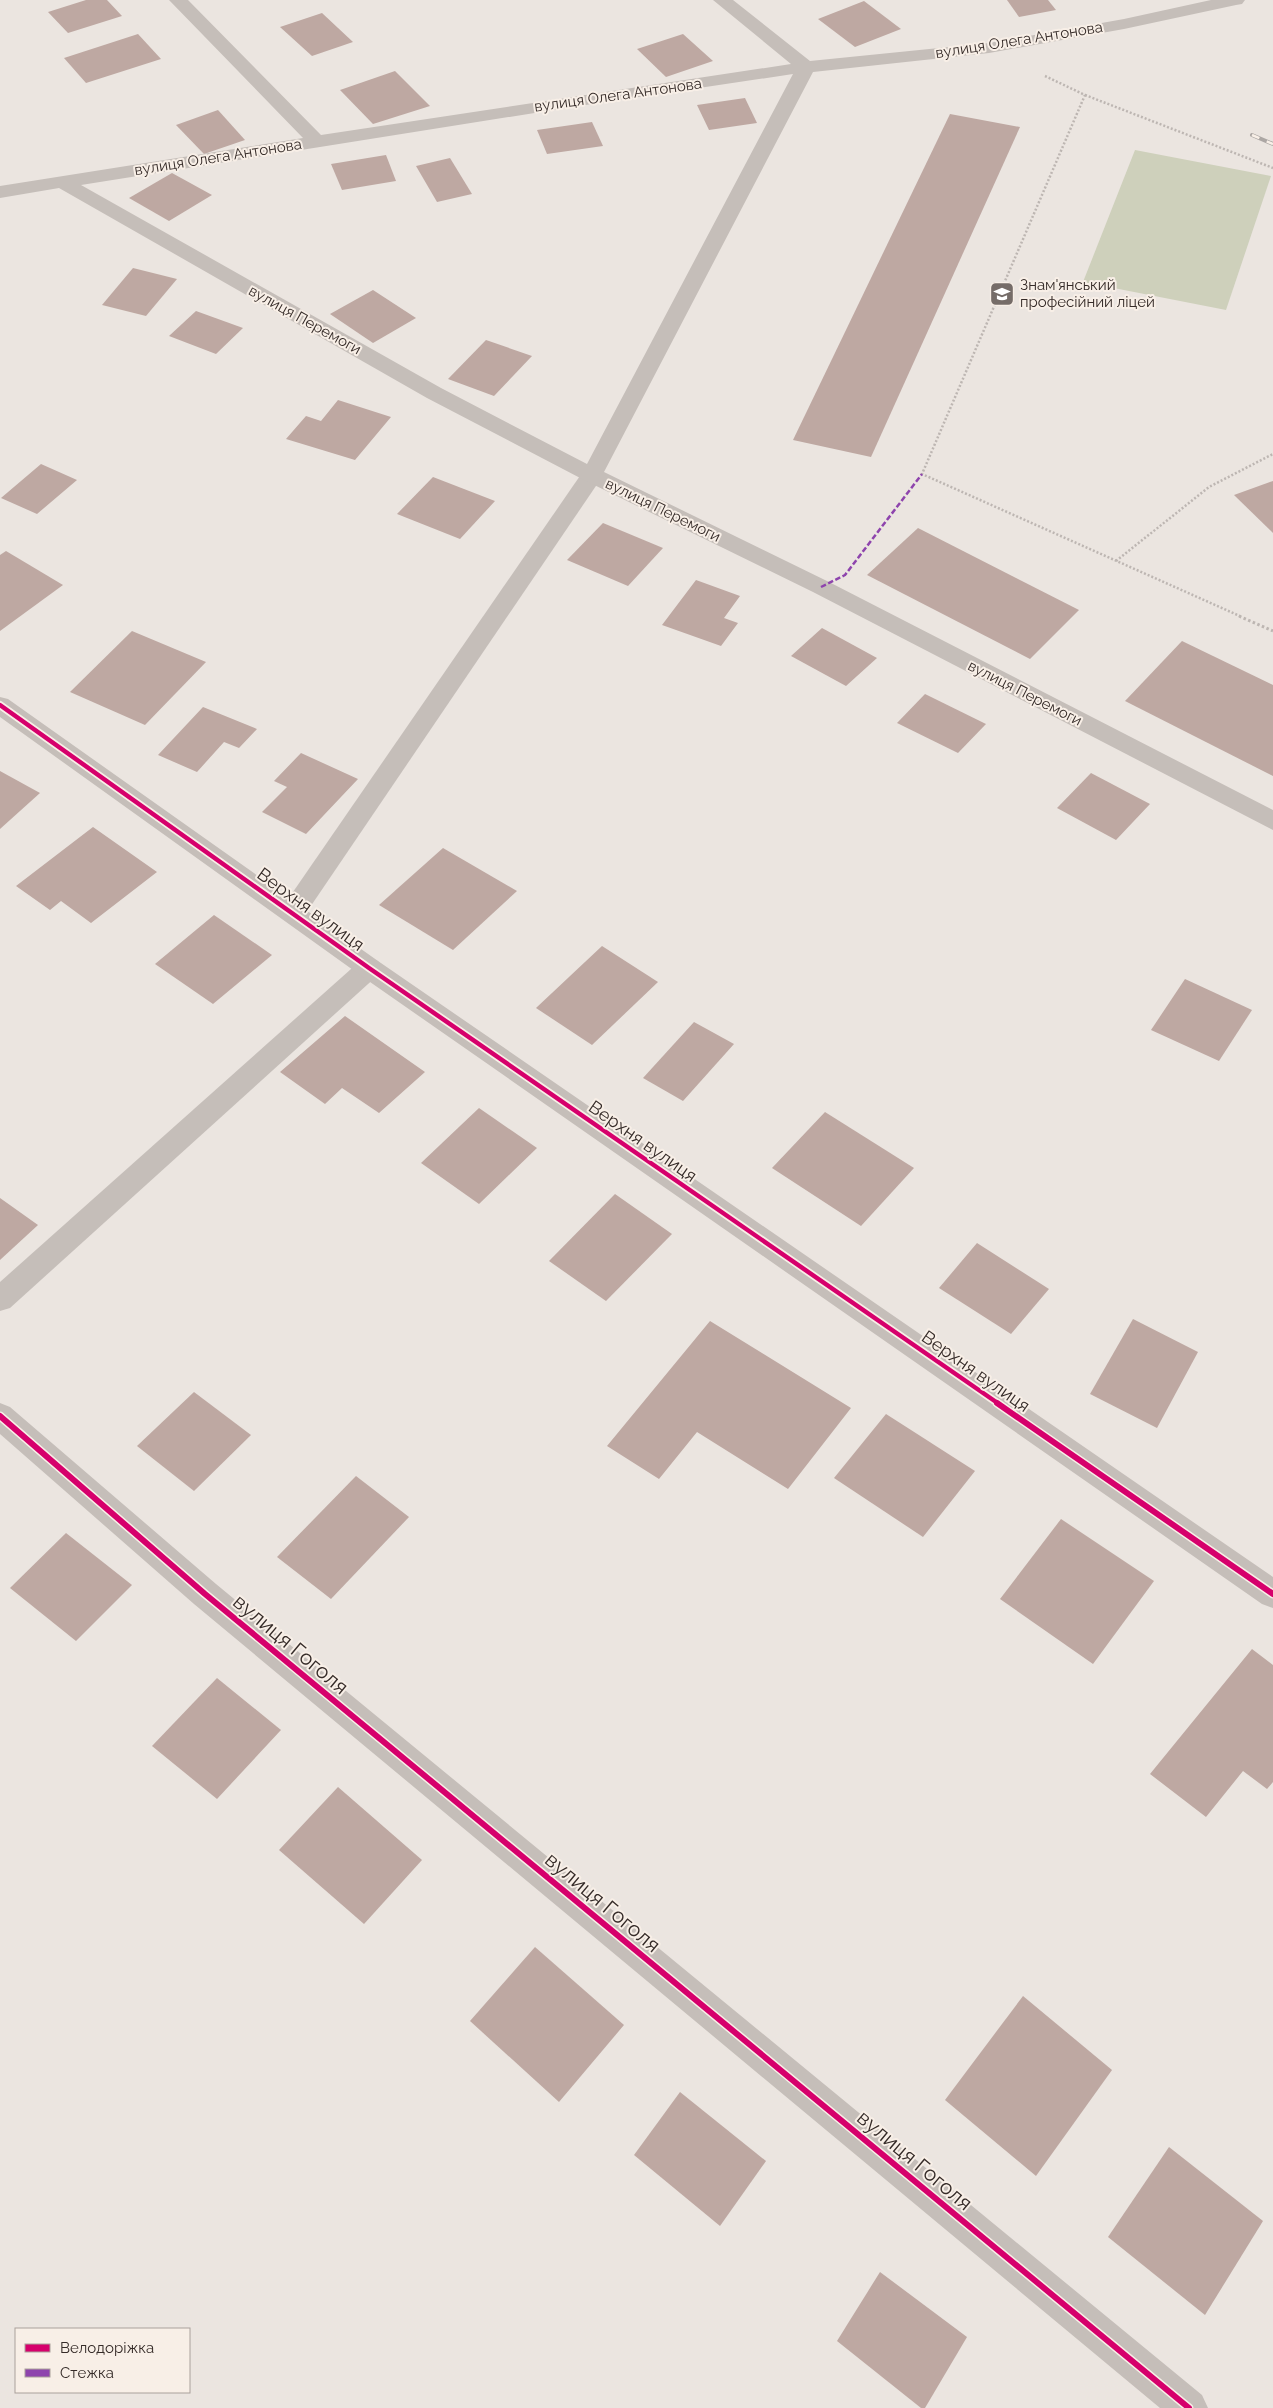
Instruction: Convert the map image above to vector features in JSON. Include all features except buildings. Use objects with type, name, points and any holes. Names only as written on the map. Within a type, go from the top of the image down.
[{"type":"street","points":[[178,0],[316,142]]},
{"type":"street","points":[[293,912],[592,475],[806,67],[722,0]]},
{"type":"street","name":"вулиця Олега Антонова","points":[[0,192],[572,101],[806,67],[989,48],[1124,24],[1236,0]]},
{"type":"street","name":"вулиця Перемоги","points":[[62,182],[434,393],[592,475],[821,587],[1273,821]]},
{"type":"street","name":"Верхня вулиця","points":[[0,705],[369,968],[1273,1594]]},
{"type":"street","points":[[0,1299],[369,968]]},
{"type":"street","name":"вулиця Гоголя","points":[[0,1416],[212,1600],[1189,2408]]},
{"type":"path","points":[[989,48],[1085,95],[1273,168]]},
{"type":"path","points":[[1085,95],[922,474],[1273,631]]},
{"type":"path","points":[[1116,561],[1209,487],[1273,454]]},
{"type":"green space","points":[[1135,150],[1271,176],[1226,310],[1083,282]]},
{"type":"railway","points":[[1252,135],[1273,144]]},
{"type":"marked path","points":[[821,587],[845,575],[922,474]]},
{"type":"cycle path","points":[[0,705],[369,968],[1273,1594]]},
{"type":"cycle path","points":[[0,1416],[205,1594],[1189,2408]]},
{"type":"place","name":"Знам'янський професійний ліцей","points":[[1002,294]]}]
